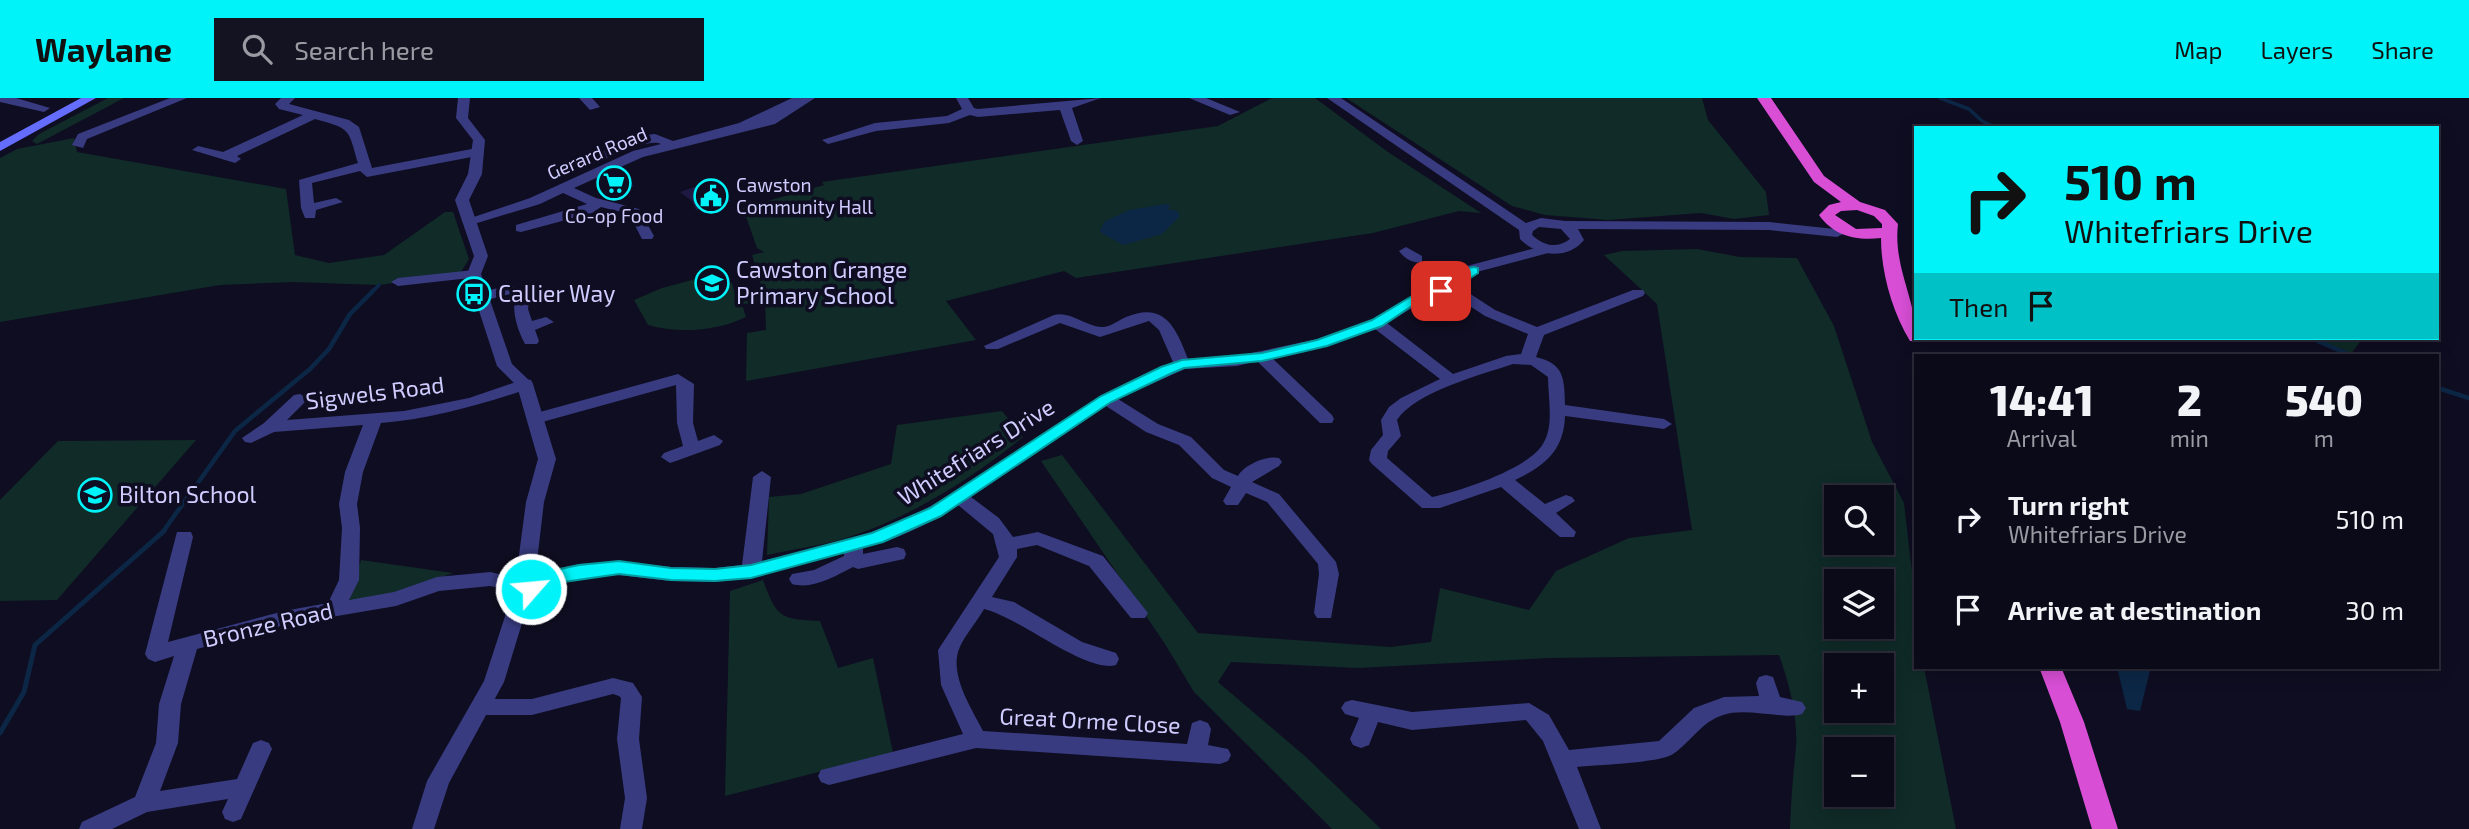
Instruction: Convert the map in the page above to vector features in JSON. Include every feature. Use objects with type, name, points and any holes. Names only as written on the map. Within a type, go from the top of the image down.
[{"type":"highway","points":[[1764,98],[1819,178],[1841,198],[1856,206],[1872,209],[1887,218],[1890,224],[1887,232],[1891,270],[1914,332]]},
{"type":"highway","points":[[1819,178],[1831,212],[1844,230],[1863,235],[1887,232]]},
{"type":"highway","points":[[1831,212],[1856,206]]},
{"type":"highway","points":[[1863,235],[1891,270]]},
{"type":"highway","points":[[2051,669],[2072,722],[2105,829]]},
{"type":"main road","points":[[0,147],[90,98]]},
{"type":"street","points":[[0,98],[44,108]]},
{"type":"street","points":[[79,138],[181,98]]},
{"type":"street","points":[[289,98],[281,104],[345,123],[355,130],[367,173],[477,152]]},
{"type":"street","points":[[423,829],[438,781],[494,682],[524,582],[535,502],[547,459],[525,384],[505,366],[474,274],[481,256],[462,200],[475,174],[479,140],[464,126],[461,115],[464,98]]},
{"type":"street","name":"Gerard Road","points":[[468,221],[511,210],[638,154],[771,121],[807,98]]},
{"type":"street","points":[[962,98],[969,111]]},
{"type":"street","points":[[828,140],[875,127],[939,120],[969,111],[978,113],[1065,106],[1095,98]]},
{"type":"street","points":[[1195,98],[1235,112]]},
{"type":"street","points":[[1333,98],[1513,217],[1602,228],[1732,225],[1789,226],[1837,233],[1844,230]]},
{"type":"street","points":[[27,116],[61,101]]},
{"type":"street","points":[[1065,106],[1077,141]]},
{"type":"street","points":[[198,150],[232,158],[313,115]]},
{"type":"street","points":[[579,165],[615,152],[644,137],[656,136],[670,144]]},
{"type":"street","points":[[336,202],[309,211],[304,183],[363,166]]},
{"type":"street","points":[[564,188],[598,203],[628,207],[637,212],[647,236]]},
{"type":"street","points":[[521,228],[587,210],[598,203]]},
{"type":"street","points":[[1789,226],[1814,222],[1831,212]]},
{"type":"street","points":[[1513,217],[1526,241],[1542,222]]},
{"type":"street","points":[[1564,225],[1574,232],[1577,240]]},
{"type":"street","name":"Whitefriars Drive","points":[[524,582],[579,571],[619,568],[671,574],[715,575],[853,552],[959,498],[1106,399],[1182,364],[1262,357],[1322,343],[1377,323],[1422,296],[1441,291],[1526,241],[1547,249],[1563,249],[1602,228]]},
{"type":"street","points":[[398,282],[474,274]]},
{"type":"street","points":[[483,296],[510,289],[521,291],[524,297],[519,306],[528,334],[546,321]]},
{"type":"street","points":[[1494,297],[1470,300],[1536,332],[1638,293]]},
{"type":"street","points":[[992,346],[1059,318],[1100,332],[1139,316],[1148,316],[1170,330],[1182,364]]},
{"type":"street","points":[[1377,323],[1452,381]]},
{"type":"street","points":[[1527,359],[1536,332]]},
{"type":"street","points":[[1262,357],[1326,419]]},
{"type":"street","points":[[1512,359],[1527,359],[1552,369],[1556,377],[1554,440],[1549,452],[1504,480],[1440,503],[1428,504],[1378,460],[1380,450],[1392,436],[1390,413],[1452,381],[1512,359]]},
{"type":"street","points":[[536,419],[678,379],[686,384],[685,423],[692,449]]},
{"type":"street","name":"Sigwels Road","points":[[270,427],[373,421],[439,410],[525,384]]},
{"type":"street","name":"Sigwels Road","points":[[251,438],[270,427],[300,399]]},
{"type":"street","points":[[1106,399],[1152,428],[1185,441],[1218,474],[1273,498],[1327,562],[1329,574],[1324,612]]},
{"type":"street","points":[[1556,409],[1664,425]]},
{"type":"street","points":[[335,609],[349,580],[351,528],[348,504],[354,472],[373,421]]},
{"type":"street","points":[[670,457],[714,441]]},
{"type":"street","points":[[1232,501],[1247,475],[1273,461]]},
{"type":"street","points":[[751,571],[762,477]]},
{"type":"street","points":[[1504,480],[1567,532]]},
{"type":"street","points":[[959,498],[1002,533],[1009,544],[1038,538],[1096,561],[1138,613]]},
{"type":"street","points":[[1544,512],[1566,501]]},
{"type":"street","points":[[184,537],[155,654],[188,644]]},
{"type":"street","name":"Great Orme Close","points":[[1009,544],[1008,557],[948,650],[946,666],[954,692],[976,739],[1220,755]]},
{"type":"street","points":[[799,579],[818,576],[853,552],[858,562],[897,554]]},
{"type":"street","name":"Bronze Road","points":[[144,803],[167,743],[170,704],[188,644],[284,618],[396,599],[437,584],[490,579],[524,582]]},
{"type":"street","points":[[979,601],[1007,607],[1075,647],[1109,659]]},
{"type":"street","points":[[482,707],[532,707],[613,686],[626,689],[632,697],[628,739],[636,798],[631,829]]},
{"type":"street","points":[[1563,760],[1664,749],[1702,714],[1714,708],[1769,693],[1795,708]]},
{"type":"street","points":[[1361,739],[1362,711],[1412,721],[1529,711],[1541,718],[1549,729],[1590,829]]},
{"type":"street","name":"Great Orme Close","points":[[1196,753],[1200,729]]},
{"type":"street","points":[[829,776],[976,739]]},
{"type":"street","points":[[233,812],[261,749]]},
{"type":"street","points":[[90,829],[144,803],[244,787]]},
{"type":"green space","points":[[108,98],[124,98],[37,144],[32,141],[39,134]]},
{"type":"green space","points":[[1272,98],[1315,98],[1388,152],[1481,213],[1459,211],[1373,233],[1076,278],[1064,271],[946,301],[976,340],[746,381],[747,333],[766,330],[765,303],[742,304],[746,317],[735,322],[698,330],[672,330],[648,325],[634,300],[662,288],[722,272],[725,284],[732,283],[735,294],[740,294],[741,297],[763,293],[752,255],[764,252],[757,248],[743,208],[824,185],[822,182],[1218,126]]},
{"type":"green space","points":[[1346,98],[1702,98],[1708,120],[1766,192],[1769,215],[1734,219],[1701,213],[1608,220],[1545,215],[1512,206]]},
{"type":"green space","points":[[74,138],[77,152],[286,189],[295,255],[329,263],[384,255],[445,212],[453,212],[469,259],[461,272],[464,273],[379,285],[293,282],[220,285],[0,322],[0,158],[17,149]]},
{"type":"green space","points":[[1697,249],[1740,257],[1797,258],[1834,326],[1872,442],[1904,503],[1914,588],[1914,669],[1924,669],[1956,829],[1790,829],[1796,724],[1779,655],[1549,658],[1357,668],[1231,662],[1218,682],[1306,757],[1381,829],[1332,829],[1194,692],[1165,644],[1041,461],[1062,455],[1198,633],[1390,647],[1431,642],[1440,588],[1529,610],[1556,571],[1629,538],[1692,530],[1657,304],[1604,255],[1622,251]]},
{"type":"green space","points":[[2316,340],[2361,340],[2351,354]]},
{"type":"green space","points":[[1002,411],[1023,437],[983,468],[939,496],[870,530],[827,543],[767,555],[769,497],[801,494],[891,464],[897,425]]},
{"type":"green space","points":[[196,440],[57,600],[0,601],[0,500],[58,441]]},
{"type":"green space","points":[[361,560],[453,573],[405,591],[356,602],[349,599]]},
{"type":"green space","points":[[763,580],[772,602],[782,614],[796,619],[820,621],[838,668],[873,658],[893,753],[725,796],[730,591]]},
{"type":"water","points":[[1166,204],[1171,206],[1167,209],[1177,211],[1180,216],[1162,234],[1123,245],[1100,232],[1104,222],[1129,210]]},
{"type":"water","points":[[2117,669],[2150,669],[2140,711],[2127,709]]},
{"type":"building","name":"Co-op Food","points":[[619,172],[634,186],[609,195],[595,181]]},
{"type":"building","name":"Cawston Community Hall","points":[[706,183],[731,201],[696,210],[692,201],[680,192]]},
{"type":"waterway","points":[[1940,98],[1969,109],[1982,121],[1993,126]]},
{"type":"waterway","points":[[162,532],[235,431],[310,369],[329,349],[350,314],[379,285]]},
{"type":"waterway","points":[[2316,340],[2348,354]]},
{"type":"waterway","points":[[2439,388],[2469,398]]},
{"type":"waterway","points":[[0,733],[24,692],[35,645],[162,532]]},
{"type":"place","name":"Co-op Food","points":[[614,183]]},
{"type":"place","name":"Cawston Community Hall","points":[[711,196]]},
{"type":"place","name":"Cawston Grange Primary School","points":[[712,283]]},
{"type":"place","name":"Callier Way","points":[[474,294]]},
{"type":"place","name":"Bilton School","points":[[95,495]]},
{"type":"route","points":[[531,589],[538,580],[579,571],[619,568],[671,574],[715,575],[751,571],[877,538],[935,512],[1106,399],[1167,370],[1182,364],[1223,363],[1262,357],[1322,343],[1377,323],[1422,296],[1434,284],[1449,275],[1474,271],[1441,291]]}]
